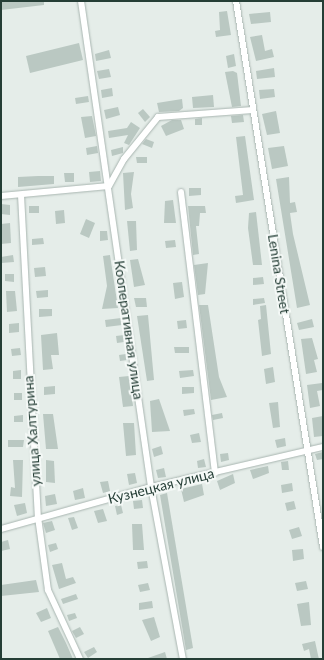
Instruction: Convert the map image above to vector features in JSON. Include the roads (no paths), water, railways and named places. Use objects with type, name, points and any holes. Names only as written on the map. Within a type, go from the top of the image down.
[{"type":"street","name":"Кооперативная улица","points":[[81,1],[109,186],[151,487],[183,659]]},
{"type":"street","name":"Lenina Street","points":[[236,1],[323,547]]},
{"type":"street","points":[[1,196],[109,186],[124,159],[158,117],[253,110]]},
{"type":"street","points":[[181,192],[214,473]]},
{"type":"street","name":"улица Халтурина","points":[[21,195],[38,517],[48,590],[80,659]]},
{"type":"street","name":"Кузнецкая улица","points":[[1,528],[151,487],[323,447]]}]
